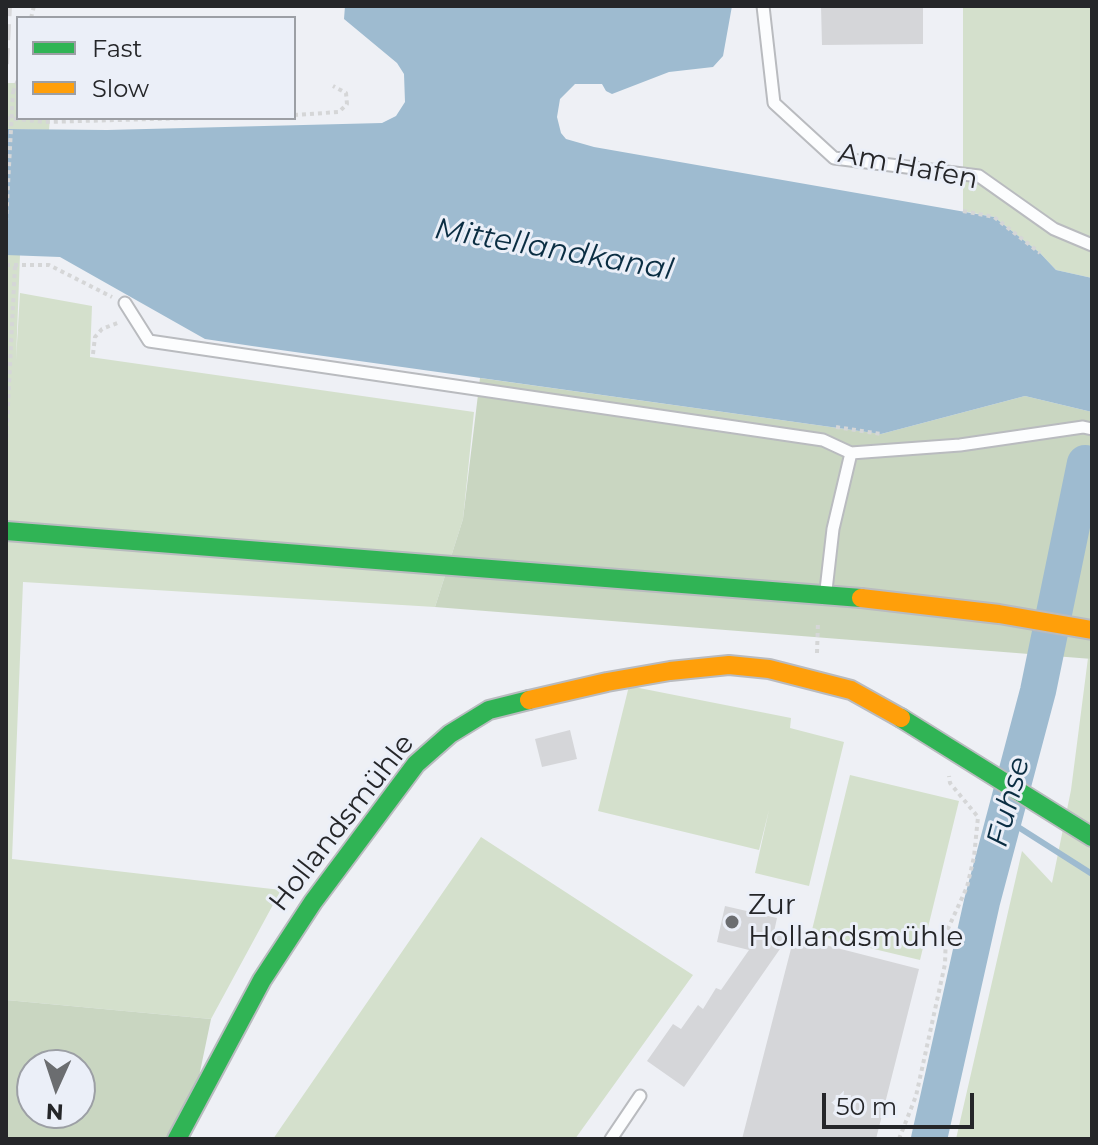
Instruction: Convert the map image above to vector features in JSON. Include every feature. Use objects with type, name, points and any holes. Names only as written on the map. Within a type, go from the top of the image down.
[{"type":"main road","points":[[6,514],[156,543]]},
{"type":"main road","points":[[6,531],[826,594],[999,614],[1092,630]]},
{"type":"main road","name":"Hollandsmühle","points":[[177,1139],[262,980],[313,902],[416,764],[450,734],[489,710],[607,682],[670,671],[729,665],[769,669],[815,679],[862,696],[1092,837]]},
{"type":"lane","name":"Am Hafen","points":[[763,6],[774,103],[834,158],[979,176],[1054,229],[1092,245]]},
{"type":"lane","points":[[125,303],[149,341],[823,440],[851,453],[960,445],[1083,427],[1092,429]]},
{"type":"lane","points":[[826,594],[833,529],[851,453]]},
{"type":"lane","points":[[611,1139],[640,1096]]},
{"type":"path","points":[[6,222],[13,92],[16,85]]},
{"type":"path","points":[[296,115],[339,112],[347,104],[346,93],[333,86]]},
{"type":"path","points":[[26,120],[118,120]]},
{"type":"path","points":[[963,211],[994,217],[1040,253]]},
{"type":"path","points":[[6,265],[49,265],[125,303]]},
{"type":"path","points":[[6,446],[15,265]]},
{"type":"path","points":[[6,303],[14,311]]},
{"type":"path","points":[[93,354],[95,337],[102,329],[134,317]]},
{"type":"path","points":[[815,679],[818,618],[826,594]]},
{"type":"path","points":[[899,1139],[916,1096],[945,964],[946,933],[967,887],[974,857],[978,817],[950,783]]},
{"type":"green space","points":[[963,6],[1092,6],[1092,278],[1056,270],[1040,253],[994,217],[963,211]]},
{"type":"green space","points":[[6,83],[16,83],[16,120],[50,120],[49,130],[6,129]]},
{"type":"green space","points":[[6,255],[20,255],[16,360],[20,293],[92,306],[90,357],[474,412],[463,519],[435,607],[23,582],[12,859],[281,890],[211,1019],[6,1000]]},
{"type":"green space","points":[[480,378],[881,434],[1025,396],[1092,412],[1092,659],[435,607],[463,519]]},
{"type":"green space","points":[[1088,658],[1092,659],[1092,1139],[956,1139],[1022,851],[1052,883],[1071,790]]},
{"type":"green space","points":[[629,686],[791,718],[790,728],[844,742],[809,886],[755,873],[769,810],[759,850],[598,811]]},
{"type":"green space","points":[[850,775],[959,801],[920,960],[811,934]]},
{"type":"green space","points":[[481,837],[693,975],[575,1139],[273,1139]]},
{"type":"green space","points":[[6,1000],[211,1019],[186,1139],[6,1139]]},
{"type":"water","name":"Mittellandkanal","points":[[345,6],[732,6],[723,56],[713,67],[669,72],[612,94],[602,84],[575,84],[560,99],[557,117],[561,133],[566,139],[594,147],[994,217],[1040,253],[1056,270],[1092,278],[1092,412],[1025,396],[881,434],[252,346],[205,339],[60,257],[6,255],[6,129],[107,130],[382,123],[396,116],[405,102],[404,74],[397,63],[344,19]]},
{"type":"building","points":[[821,6],[923,6],[923,44],[822,45]]},
{"type":"building","points":[[570,730],[577,759],[542,767],[535,739]]},
{"type":"building","points":[[725,906],[777,918],[774,932],[789,936],[684,1087],[647,1061],[673,1024],[681,1029],[698,1005],[703,1009],[716,988],[721,990],[749,950],[717,942]]},
{"type":"building","points":[[794,937],[919,969],[876,1139],[742,1139]]},
{"type":"waterway","name":"Fuhse","points":[[929,1139],[982,902],[1038,691],[1085,463]]},
{"type":"waterway","points":[[1004,818],[1092,874]]},
{"type":"railway","points":[[6,64],[9,6]]},
{"type":"traffic: fast","points":[[6,531],[861,598]]},
{"type":"traffic: fast","points":[[177,1139],[262,980],[313,902],[416,764],[450,734],[489,710],[529,700]]},
{"type":"traffic: fast","points":[[901,718],[1092,837]]},
{"type":"traffic: slow","points":[[861,598],[999,614],[1092,630]]},
{"type":"traffic: slow","points":[[529,700],[607,682],[729,665],[769,669],[851,690],[901,718]]},
{"type":"place","name":"Zur Hollandsmühle","points":[[732,922]]}]
